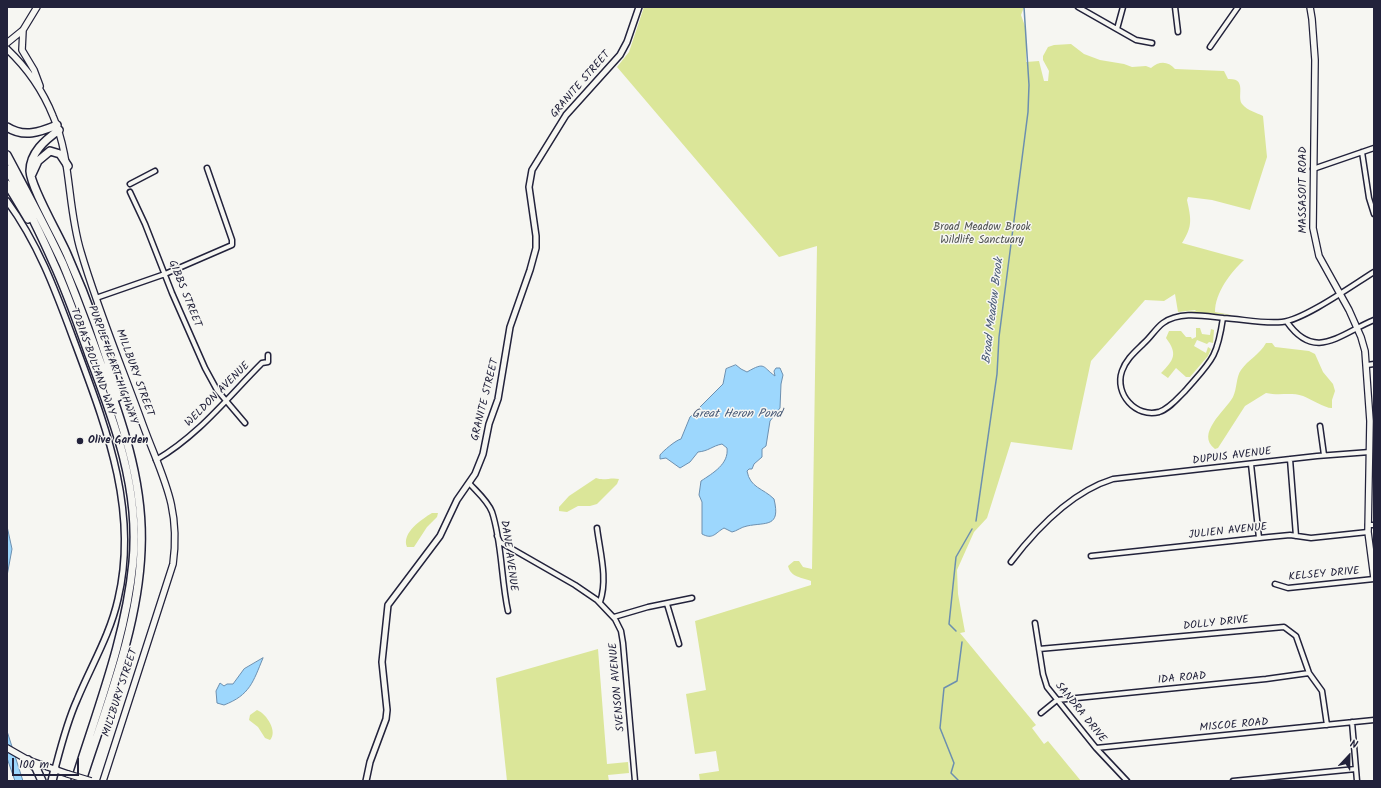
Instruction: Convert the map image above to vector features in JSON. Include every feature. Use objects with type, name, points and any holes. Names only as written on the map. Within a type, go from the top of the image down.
[{"type":"highway","points":[[7,127],[17,132],[32,134],[58,127]]},
{"type":"highway","points":[[58,127],[35,154],[30,166],[31,178],[64,248],[92,314],[114,383],[127,440]]},
{"type":"highway","points":[[31,178],[38,161],[50,151],[60,154],[68,166]]},
{"type":"highway","name":"PURPLE HEART HIGHWAY","points":[[7,154],[62,264],[85,319],[127,440],[138,487],[142,550],[139,578],[128,633],[82,781]]},
{"type":"highway","name":"PURPLE HEART HIGHWAY","points":[[7,169],[53,260],[99,380],[127,464],[134,514],[133,561],[125,613],[75,781]]},
{"type":"highway","points":[[7,184],[53,260]]},
{"type":"highway","points":[[28,760],[36,768],[42,781]]},
{"type":"highway","points":[[52,781],[55,769]]},
{"type":"main road","points":[[7,43],[23,30],[37,7]]},
{"type":"main road","name":"MASSASOIT ROAD","points":[[1310,7],[1313,22],[1315,60],[1313,228],[1316,246],[1322,262],[1340,294],[1361,337],[1367,365],[1372,420],[1370,452],[1372,493],[1371,525],[1368,532],[1374,579]]},
{"type":"main road","points":[[23,30],[21,48],[22,53],[34,70],[40,90]]},
{"type":"main road","name":"MILLBURY STREET","points":[[7,50],[28,72],[40,90],[58,127],[68,166],[76,234],[96,298],[169,491],[175,520],[176,535],[173,564],[103,781]]},
{"type":"main road","points":[[7,748],[28,760],[91,781]]},
{"type":"street","name":"GRANITE STREET","points":[[366,781],[370,762],[386,719],[387,710],[382,662],[388,605],[440,536],[457,500],[469,483],[483,454],[503,376],[510,327],[534,258],[536,236],[529,187],[532,170],[562,121],[622,52],[639,7]]},
{"type":"street","points":[[1078,7],[1136,40],[1152,43]]},
{"type":"street","points":[[1117,29],[1124,7]]},
{"type":"street","points":[[1176,7],[1178,32]]},
{"type":"street","points":[[1210,47],[1238,7]]},
{"type":"street","points":[[1313,169],[1374,148]]},
{"type":"street","points":[[1362,152],[1369,198],[1374,214]]},
{"type":"street","points":[[96,298],[165,274],[232,244],[207,168]]},
{"type":"street","points":[[130,184],[155,170]]},
{"type":"street","name":"GIBBS STREET","points":[[130,192],[145,224],[205,368],[214,385],[245,423]]},
{"type":"street","name":"TOBIAS BOLLAND WAY","points":[[7,201],[25,226],[37,249],[63,310],[110,440],[121,489],[125,521],[124,568],[114,615],[99,653],[69,719],[55,769]]},
{"type":"street","points":[[1223,318],[1219,343],[1214,356],[1176,400],[1164,410],[1153,413],[1139,410],[1129,404],[1121,391],[1120,381],[1122,372],[1132,355],[1160,326],[1168,320],[1184,315],[1287,322],[1340,294],[1374,272]]},
{"type":"street","points":[[1287,322],[1300,337],[1315,344],[1333,340],[1374,320]]},
{"type":"street","name":"WELDON AVENUE","points":[[156,460],[187,438],[226,401],[262,363],[268,362],[268,355]]},
{"type":"street","points":[[1367,365],[1374,364]]},
{"type":"street","points":[[1320,426],[1324,455]]},
{"type":"street","name":"DUPUIS AVENUE","points":[[1010,562],[1030,538],[1074,498],[1096,485],[1121,478],[1324,455],[1370,452]]},
{"type":"street","points":[[1290,459],[1296,536]]},
{"type":"street","points":[[1251,464],[1259,538]]},
{"type":"street","name":"DANE AVENUE","points":[[469,483],[488,505],[492,512],[508,611]]},
{"type":"street","points":[[597,528],[604,576],[603,593],[600,602]]},
{"type":"street","name":"JULIEN AVENUE","points":[[1090,556],[1259,538],[1296,536],[1311,538],[1368,532]]},
{"type":"street","name":"SVENSON AVENUE","points":[[497,536],[500,542],[580,588],[600,602],[614,618],[621,631],[623,643],[635,781]]},
{"type":"street","name":"KELSEY DRIVE","points":[[1275,584],[1288,588],[1374,579]]},
{"type":"street","points":[[614,618],[692,598]]},
{"type":"street","points":[[667,604],[680,644]]},
{"type":"street","name":"SANDRA DRIVE","points":[[1035,623],[1044,679],[1047,687],[1096,748],[1127,781]]},
{"type":"street","name":"DOLLY DRIVE","points":[[1039,650],[1280,626],[1287,628],[1296,636],[1309,673],[1322,691],[1327,725]]},
{"type":"street","name":"IDA ROAD","points":[[1057,700],[1266,679],[1309,673]]},
{"type":"street","points":[[1041,713],[1057,700]]},
{"type":"street","name":"MISCOE ROAD","points":[[1096,748],[1374,720]]},
{"type":"street","points":[[1352,722],[1357,781]]},
{"type":"street","points":[[1233,781],[1356,769]]},
{"type":"green space","name":"Broad Meadow Brook Wildlife Sanctuary","points":[[644,7],[1024,7],[1021,15],[1026,29],[1026,62],[1039,61],[1044,81],[1048,81],[1049,71],[1043,60],[1043,56],[1048,47],[1054,45],[1071,44],[1084,54],[1100,60],[1124,64],[1132,67],[1146,66],[1151,68],[1160,63],[1166,63],[1175,69],[1224,71],[1228,79],[1238,82],[1240,85],[1240,98],[1243,105],[1263,116],[1267,157],[1250,210],[1212,200],[1188,197],[1187,200],[1190,222],[1188,232],[1182,243],[1244,260],[1224,284],[1220,291],[1216,305],[1215,312],[1232,315],[1185,312],[1196,311],[1195,310],[1178,312],[1175,294],[1164,301],[1145,300],[1091,361],[1072,450],[1011,442],[987,518],[974,532],[957,570],[958,594],[965,632],[960,633],[1036,725],[1032,728],[1044,744],[1048,741],[1081,781],[700,781],[699,774],[719,771],[716,751],[695,754],[686,694],[706,690],[695,621],[811,585],[811,581],[794,575],[789,570],[788,566],[794,561],[799,561],[803,567],[812,569],[817,246],[779,257],[617,67],[629,52]]},
{"type":"green space","points":[[1196,328],[1200,328],[1202,334],[1210,335],[1211,329],[1214,330],[1213,343],[1209,342],[1207,344],[1197,340],[1194,346],[1206,353],[1208,347],[1211,349],[1208,356],[1190,377],[1186,377],[1176,368],[1168,378],[1161,373],[1173,357],[1172,348],[1166,338],[1169,331],[1181,331],[1186,337],[1191,337],[1192,339],[1196,337]]},
{"type":"green space","points":[[1266,343],[1272,343],[1275,347],[1309,351],[1315,354],[1323,372],[1333,384],[1335,391],[1332,400],[1332,408],[1318,404],[1303,396],[1266,393],[1245,406],[1218,448],[1215,449],[1210,443],[1208,437],[1210,430],[1233,397],[1241,370]]},
{"type":"green space","points":[[596,478],[619,479],[617,484],[597,504],[590,506],[578,506],[567,512],[559,511],[559,507],[569,496]]},
{"type":"green space","points":[[432,513],[438,513],[437,517],[427,527],[414,547],[407,547],[407,537],[410,532],[418,523]]},
{"type":"green space","points":[[598,649],[607,764],[628,762],[629,773],[608,775],[609,781],[507,781],[496,678]]},
{"type":"green space","points":[[257,710],[268,719],[272,728],[273,732],[270,740],[265,738],[258,727],[249,720],[250,715]]},
{"type":"water","name":"Great Heron Pond","points":[[736,365],[747,372],[763,366],[775,376],[774,371],[776,368],[780,368],[783,375],[780,408],[770,421],[766,446],[762,449],[762,457],[754,464],[752,469],[747,471],[751,481],[774,499],[776,508],[775,515],[774,519],[770,522],[745,527],[732,532],[724,528],[714,535],[706,536],[702,534],[702,502],[699,495],[701,481],[719,468],[723,463],[727,454],[727,448],[722,444],[705,451],[698,452],[690,462],[680,468],[666,458],[660,459],[660,455],[676,441],[681,439],[690,417],[723,384],[726,369]]},
{"type":"water","points":[[7,526],[12,549],[7,576]]},
{"type":"water","points":[[263,658],[250,687],[240,697],[224,705],[217,703],[216,691],[220,683],[224,686],[227,684],[233,684],[244,669]]},
{"type":"water","points":[[7,731],[23,781],[15,781],[7,758]]},
{"type":"waterway","name":"Broad Meadow Brook","points":[[976,521],[997,374],[999,337],[1028,112],[1029,85],[1024,7]]},
{"type":"waterway","name":"Broad Meadow Brook","points":[[956,631],[949,624],[956,557],[972,529]]},
{"type":"waterway","name":"Broad Meadow Brook","points":[[959,781],[951,773],[954,763],[940,728],[944,688],[957,681],[962,642]]},
{"type":"place","name":"Olive Garden","points":[[80,441]]}]
